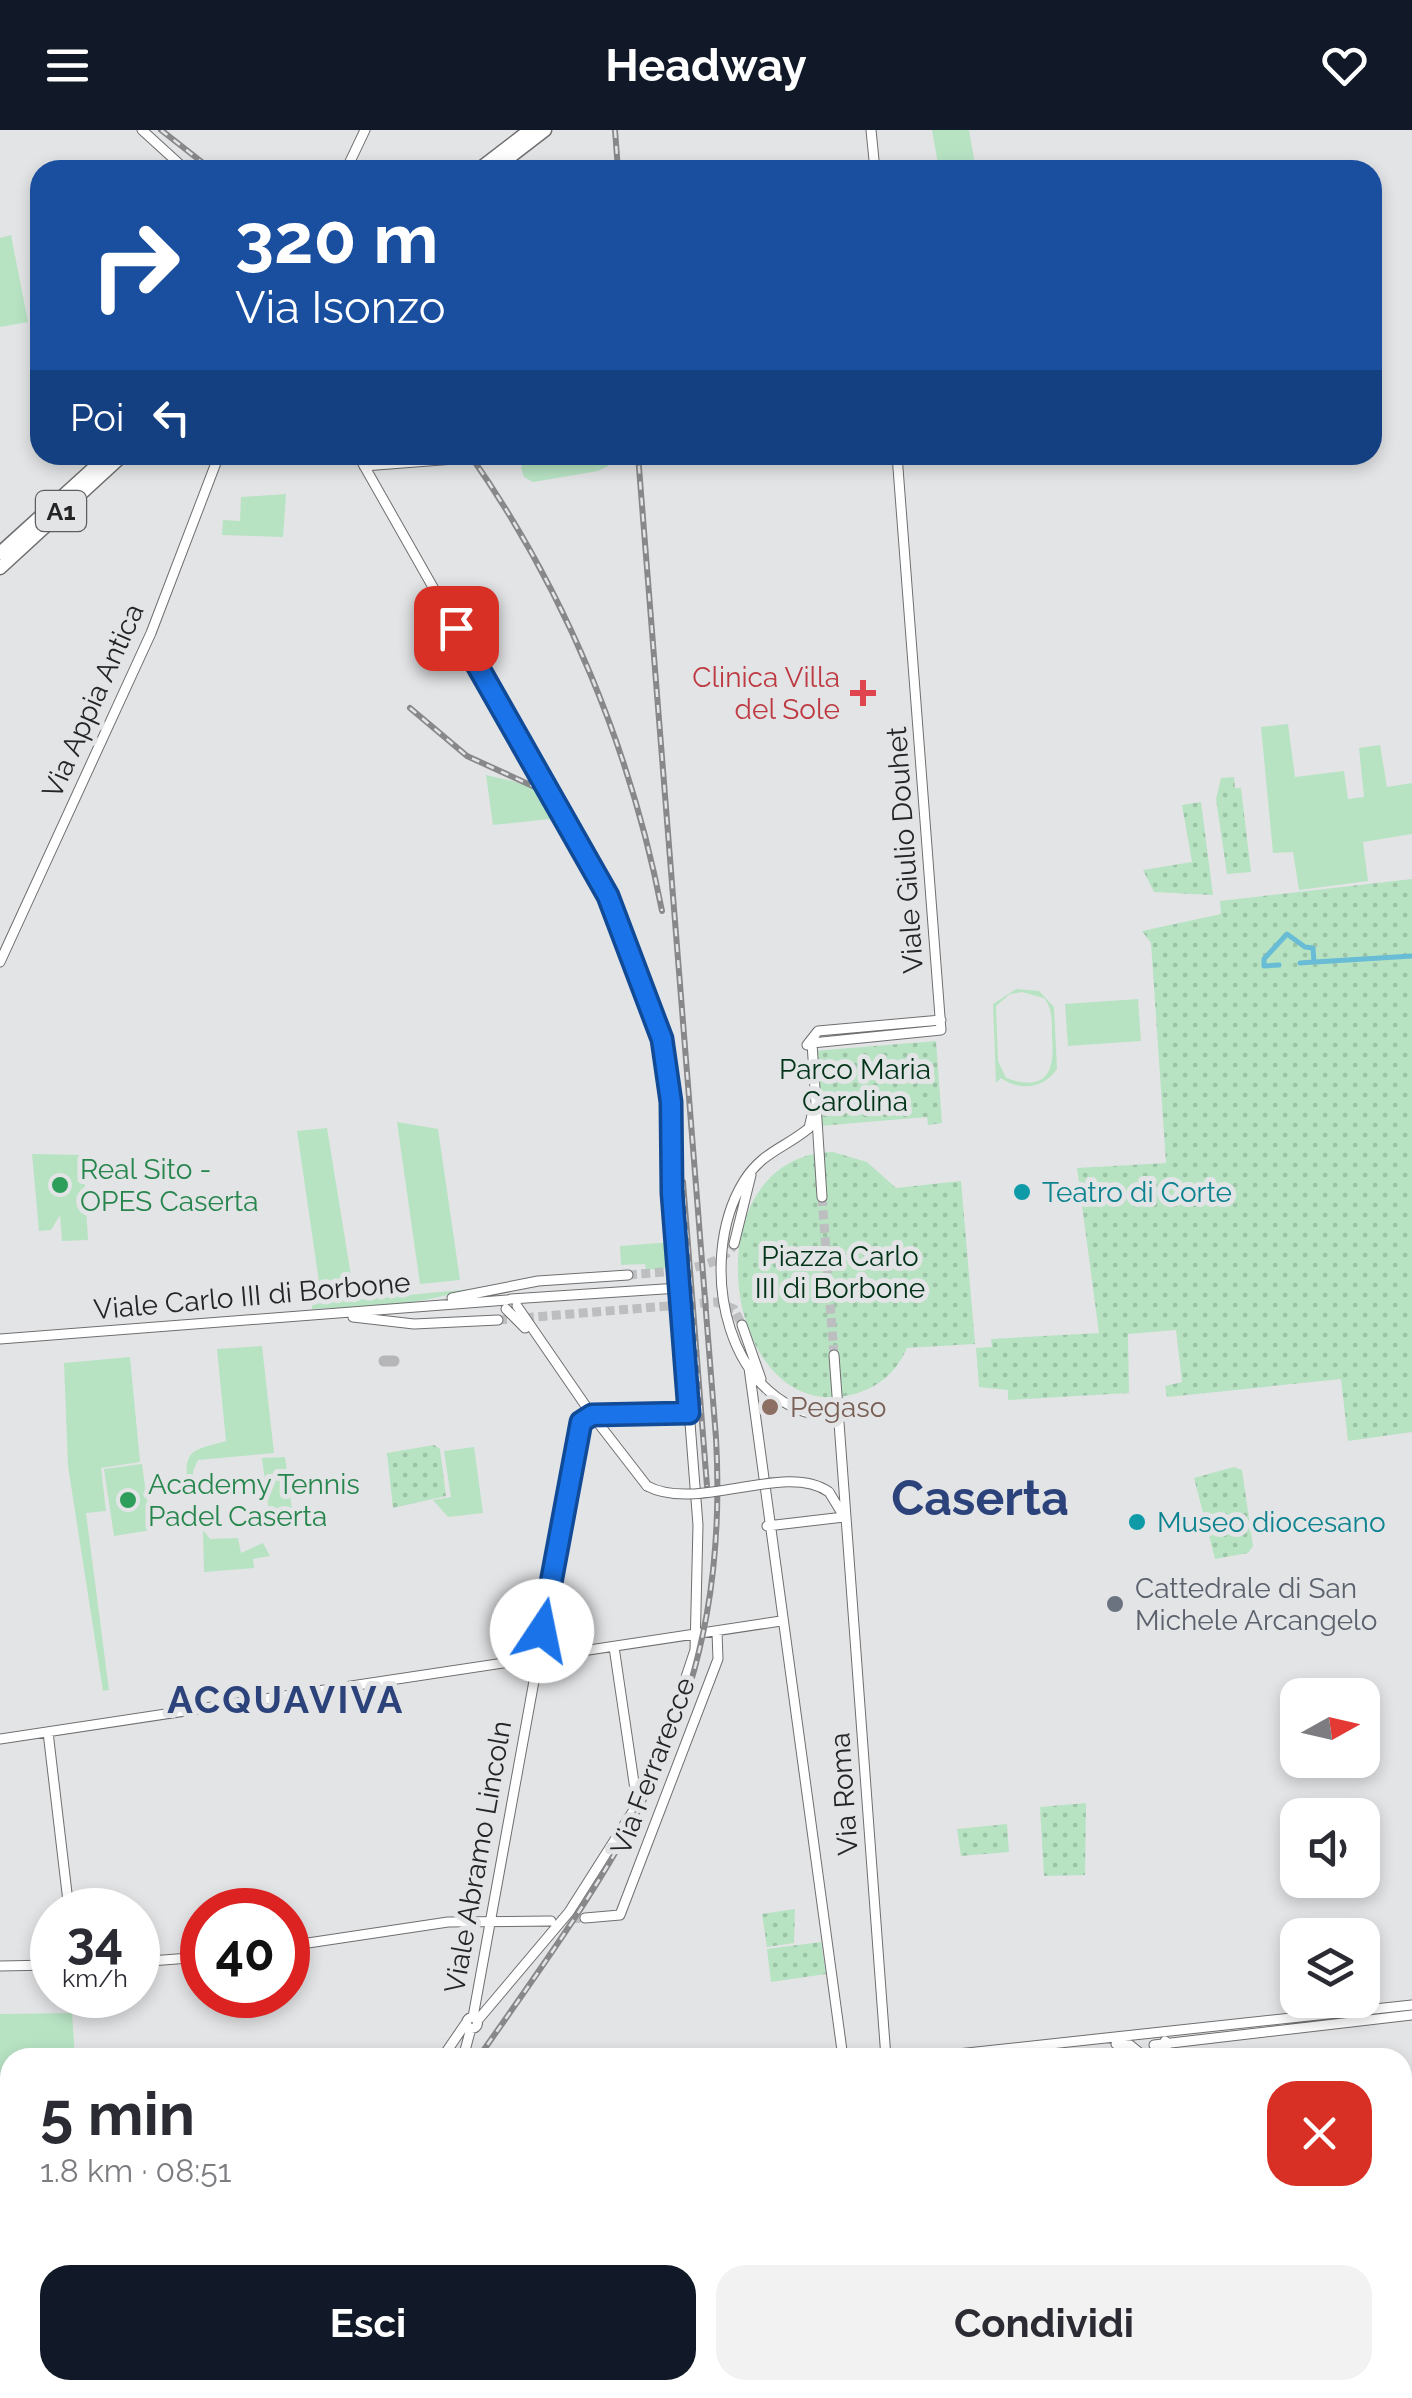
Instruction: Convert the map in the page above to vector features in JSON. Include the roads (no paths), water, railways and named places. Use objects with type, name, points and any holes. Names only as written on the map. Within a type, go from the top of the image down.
[{"type":"highway","points":[[491,160],[530,130]]},
{"type":"highway","points":[[506,160],[546,130]]},
{"type":"highway","name":"A1","points":[[0,554],[97,465]]},
{"type":"highway","name":"A1","points":[[0,568],[112,465]]},
{"type":"street","points":[[142,130],[175,160]]},
{"type":"street","points":[[351,160],[365,130]]},
{"type":"street","points":[[872,130],[874,160]]},
{"type":"street","name":"Via Appia Antica","points":[[0,962],[150,633],[215,465]]},
{"type":"street","points":[[364,465],[608,896],[660,1032],[671,1102],[672,1193],[698,1524],[697,1634],[682,1692],[637,1806],[568,1912],[472,2022],[466,2048]]},
{"type":"street","points":[[367,470],[400,465]]},
{"type":"street","name":"Viale Giulio Douhet","points":[[898,465],[941,1025]]},
{"type":"street","points":[[822,1197],[810,1051],[814,1042],[941,1025]]},
{"type":"street","points":[[838,1416],[800,1411],[768,1392],[748,1368],[733,1336],[723,1294],[728,1224],[738,1192],[753,1167],[770,1150],[801,1134],[812,1123],[807,1053],[811,1036],[818,1031],[941,1025]]},
{"type":"street","points":[[801,1134],[818,1140]]},
{"type":"street","points":[[734,1244],[753,1167]]},
{"type":"street","points":[[410,1306],[555,1280],[628,1275]]},
{"type":"street","name":"Viale Carlo III di Borbone","points":[[539,1298],[555,1280]]},
{"type":"street","name":"Viale Carlo III di Borbone","points":[[0,1342],[353,1317],[679,1288]]},
{"type":"street","points":[[509,1304],[647,1486],[675,1494],[810,1483],[837,1491]]},
{"type":"street","name":"Viale Carlo III di Borbone","points":[[0,1342],[410,1306],[509,1304]]},
{"type":"street","points":[[353,1317],[414,1324],[498,1320]]},
{"type":"street","points":[[742,1325],[768,1392]]},
{"type":"street","name":"Via Roma","points":[[834,1355],[837,1491],[845,1522],[885,2048]]},
{"type":"street","points":[[748,1368],[842,2048]]},
{"type":"street","points":[[592,1415],[689,1413]]},
{"type":"street","name":"Viale Abramo Lincoln","points":[[450,2048],[472,2022],[581,1422],[592,1415]]},
{"type":"street","points":[[767,1526],[825,1518],[845,1522],[837,1491]]},
{"type":"street","points":[[825,1518],[835,1510],[837,1491]]},
{"type":"street","points":[[0,1739],[781,1621]]},
{"type":"street","name":"Via Ferrarecce","points":[[585,1918],[620,1915],[718,1659],[717,1632]]},
{"type":"street","points":[[614,1647],[637,1806]]},
{"type":"street","points":[[48,1732],[66,1888]]},
{"type":"street","points":[[310,1942],[476,1921],[552,1921]]},
{"type":"street","points":[[0,1966],[30,1965]]},
{"type":"street","points":[[1047,2048],[1161,2039],[1398,2011],[1412,2005]]},
{"type":"street","points":[[1398,2011],[1412,2016]]},
{"type":"street","points":[[1159,2048],[1161,2039]]},
{"type":"street","points":[[1161,2039],[1164,2048]]},
{"type":"street","points":[[1086,2048],[1125,2044],[1131,2048]]},
{"type":"waterway","points":[[1279,965],[1264,966],[1264,959],[1287,934],[1313,948],[1314,962],[1300,963]]},
{"type":"waterway","points":[[1315,962],[1412,956]]},
{"type":"tunnel","points":[[822,1197],[834,1355]]},
{"type":"tunnel","points":[[628,1275],[702,1265],[727,1253],[734,1244]]},
{"type":"tunnel","points":[[498,1320],[716,1302],[734,1309],[742,1325]]},
{"type":"tunnel","points":[[558,1920],[585,1918]]},
{"type":"railway","points":[[161,130],[199,160]]},
{"type":"railway","points":[[615,130],[617,160]]},
{"type":"railway","points":[[477,465],[536,561],[590,673],[632,791],[662,911]]},
{"type":"railway","points":[[485,2048],[579,1911],[622,1841],[658,1771],[686,1698],[706,1619],[716,1534],[716,1438],[639,465]]},
{"type":"railway","points":[[410,708],[467,756],[537,788],[567,815]]},
{"type":"railway","points":[[683,1182],[707,1486]]},
{"type":"place","name":"Clinica Villa del Sole","points":[[863,693]]},
{"type":"place","name":"Real Sito - OPES Caserta","points":[[60,1185]]},
{"type":"place","name":"Teatro di Corte","points":[[1022,1192]]},
{"type":"place","name":"Pegaso","points":[[770,1407]]},
{"type":"place","name":"Academy Tennis Padel Caserta","points":[[128,1500]]},
{"type":"place","name":"Museo diocesano","points":[[1137,1522]]},
{"type":"place","name":"Cattedrale di San Michele Arcangelo","points":[[1115,1604]]},
{"type":"district","name":"Caserta","points":[[980,1498]]},
{"type":"district","name":"ACQUAVIVA","points":[[286,1699]]},
{"type":"park label","name":"Parco Maria Carolina","points":[[855,1085]]},
{"type":"park label","name":"Piazza Carlo III di Borbone","points":[[840,1272]]}]
